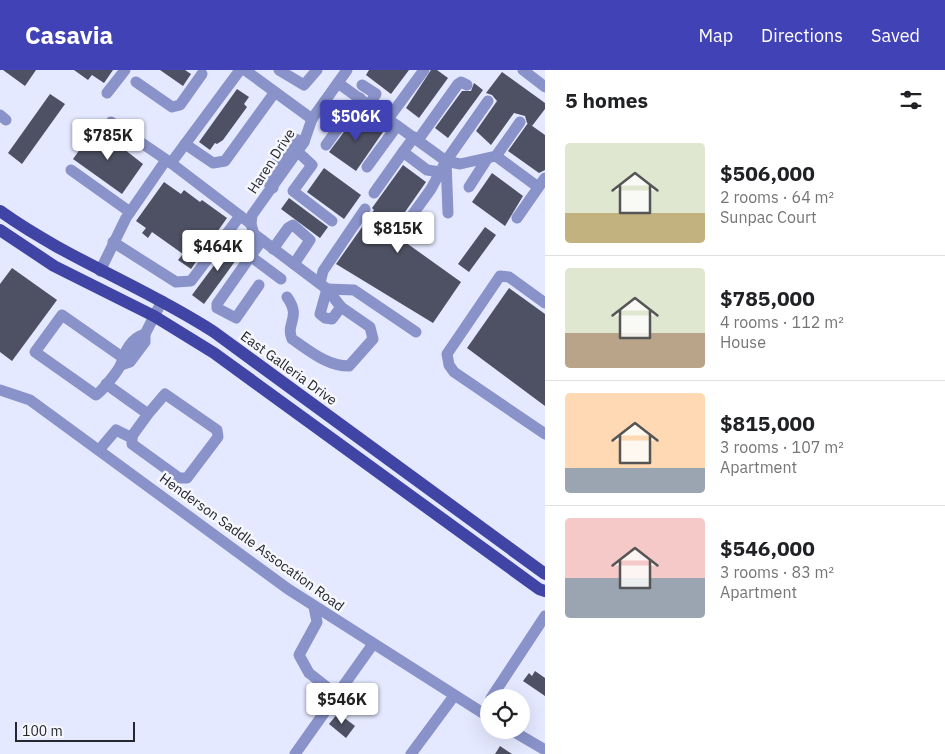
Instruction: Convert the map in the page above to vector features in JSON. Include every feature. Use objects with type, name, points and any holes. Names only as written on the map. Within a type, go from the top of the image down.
[{"type":"main road","name":"East Galleria Drive","points":[[0,211],[54,246],[162,301],[226,341],[545,574]]},
{"type":"main road","points":[[0,230],[54,266],[154,316],[214,353],[539,589],[545,591]]},
{"type":"street","points":[[107,93],[125,70]]},
{"type":"street","points":[[100,271],[113,242],[130,212],[169,162],[186,144],[240,70]]},
{"type":"street","points":[[279,70],[290,78],[306,85],[318,70]]},
{"type":"street","name":"Haren Drive","points":[[301,147],[312,119],[347,70]]},
{"type":"street","points":[[367,167],[424,70]]},
{"type":"street","points":[[523,70],[545,87]]},
{"type":"street","points":[[136,82],[172,107],[180,105],[201,71]]},
{"type":"street","points":[[251,72],[312,119]]},
{"type":"street","points":[[186,144],[213,163],[225,161],[276,93],[290,78]]},
{"type":"street","points":[[374,193],[403,152],[416,139],[458,84],[461,82],[467,85]]},
{"type":"street","points":[[338,83],[446,161],[460,164],[491,157],[541,182],[518,218]]},
{"type":"street","points":[[326,145],[364,102],[376,94],[362,85]]},
{"type":"street","points":[[405,225],[446,161],[488,101]]},
{"type":"street","points":[[111,122],[247,219],[254,234],[323,286],[341,307],[370,327],[373,338],[349,366],[338,366],[321,358],[292,339],[290,328],[294,312],[287,297]]},
{"type":"street","points":[[469,188],[491,157],[520,122]]},
{"type":"street","points":[[293,191],[312,166],[295,139],[292,140],[265,179],[293,191],[332,221]]},
{"type":"street","points":[[403,152],[427,170],[440,172]]},
{"type":"street","points":[[446,161],[448,213]]},
{"type":"street","points":[[71,170],[130,212]]},
{"type":"street","name":"Haren Drive","points":[[113,242],[176,282],[191,281],[247,219],[275,184]]},
{"type":"street","points":[[341,307],[332,319],[325,318],[320,314],[323,271],[366,210]]},
{"type":"street","points":[[273,249],[293,225],[310,240],[294,264]]},
{"type":"street","points":[[259,285],[236,318],[218,308],[217,304],[262,240]]},
{"type":"street","points":[[250,256],[281,279]]},
{"type":"street","points":[[545,303],[509,277],[500,276],[447,354],[449,365],[454,372],[545,434]]},
{"type":"street","points":[[323,286],[354,290],[416,332]]},
{"type":"street","points":[[121,361],[62,315],[36,348],[35,352],[96,395],[106,384],[121,361],[136,336],[145,334],[162,301]]},
{"type":"street","points":[[106,384],[148,414]]},
{"type":"street","name":"Henderson Saddle Assocation Road","points":[[0,390],[30,400],[314,607],[480,711]]},
{"type":"street","points":[[165,394],[218,430],[218,437],[187,478],[184,479],[132,444],[132,438],[148,414],[165,394]]},
{"type":"street","points":[[99,450],[116,430],[132,438]]},
{"type":"street","points":[[314,607],[317,622],[299,655],[309,673],[337,695]]},
{"type":"street","points":[[497,689],[545,616]]},
{"type":"street","points":[[295,754],[373,644]]},
{"type":"street","points":[[411,754],[454,696]]},
{"type":"street","points":[[526,739],[545,750]]},
{"type":"building","points":[[3,70],[36,70],[25,86]]},
{"type":"building","points":[[74,70],[113,70],[104,83],[92,75],[88,80]]},
{"type":"building","points":[[160,70],[185,70],[191,74],[183,86]]},
{"type":"building","points":[[369,70],[409,70],[391,94],[366,75]]},
{"type":"building","points":[[431,70],[437,70],[448,78],[419,118],[406,108]]},
{"type":"building","points":[[502,72],[545,103],[545,109],[532,126],[527,123],[525,116],[514,113],[491,145],[476,131],[497,101],[492,95],[486,93]]},
{"type":"building","points":[[474,83],[483,90],[448,138],[435,128],[462,91],[471,91]]},
{"type":"building","points":[[237,89],[249,97],[244,104],[247,107],[223,140],[217,144],[215,143],[210,150],[199,142]]},
{"type":"building","points":[[50,94],[65,104],[22,164],[8,153]]},
{"type":"building","points":[[358,113],[383,132],[356,171],[329,152]]},
{"type":"building","points":[[528,123],[545,135],[545,170],[539,173],[508,151]]},
{"type":"building","points":[[96,127],[143,164],[122,194],[73,159]]},
{"type":"building","points":[[403,165],[426,182],[391,232],[461,282],[433,323],[336,264],[374,210],[372,208]]},
{"type":"building","points":[[324,168],[361,195],[344,219],[307,192]]},
{"type":"building","points":[[492,173],[523,196],[505,226],[472,202]]},
{"type":"building","points":[[164,182],[181,194],[184,190],[200,202],[202,200],[227,218],[191,269],[178,260],[183,254],[152,232],[148,238],[142,233],[146,228],[136,221]]},
{"type":"building","points":[[289,198],[328,227],[320,238],[281,209]]},
{"type":"building","points":[[485,227],[496,235],[469,272],[458,264]]},
{"type":"building","points":[[233,240],[244,249],[204,304],[192,295]]},
{"type":"building","points":[[12,268],[57,300],[12,361],[0,352],[0,284]]},
{"type":"building","points":[[509,288],[545,314],[545,406],[467,348]]},
{"type":"building","points":[[535,671],[545,678],[545,696],[523,681],[529,673],[532,676]]},
{"type":"building","points":[[338,713],[355,726],[346,738],[329,724]]},
{"type":"building","points":[[500,746],[512,754],[495,754]]}]
